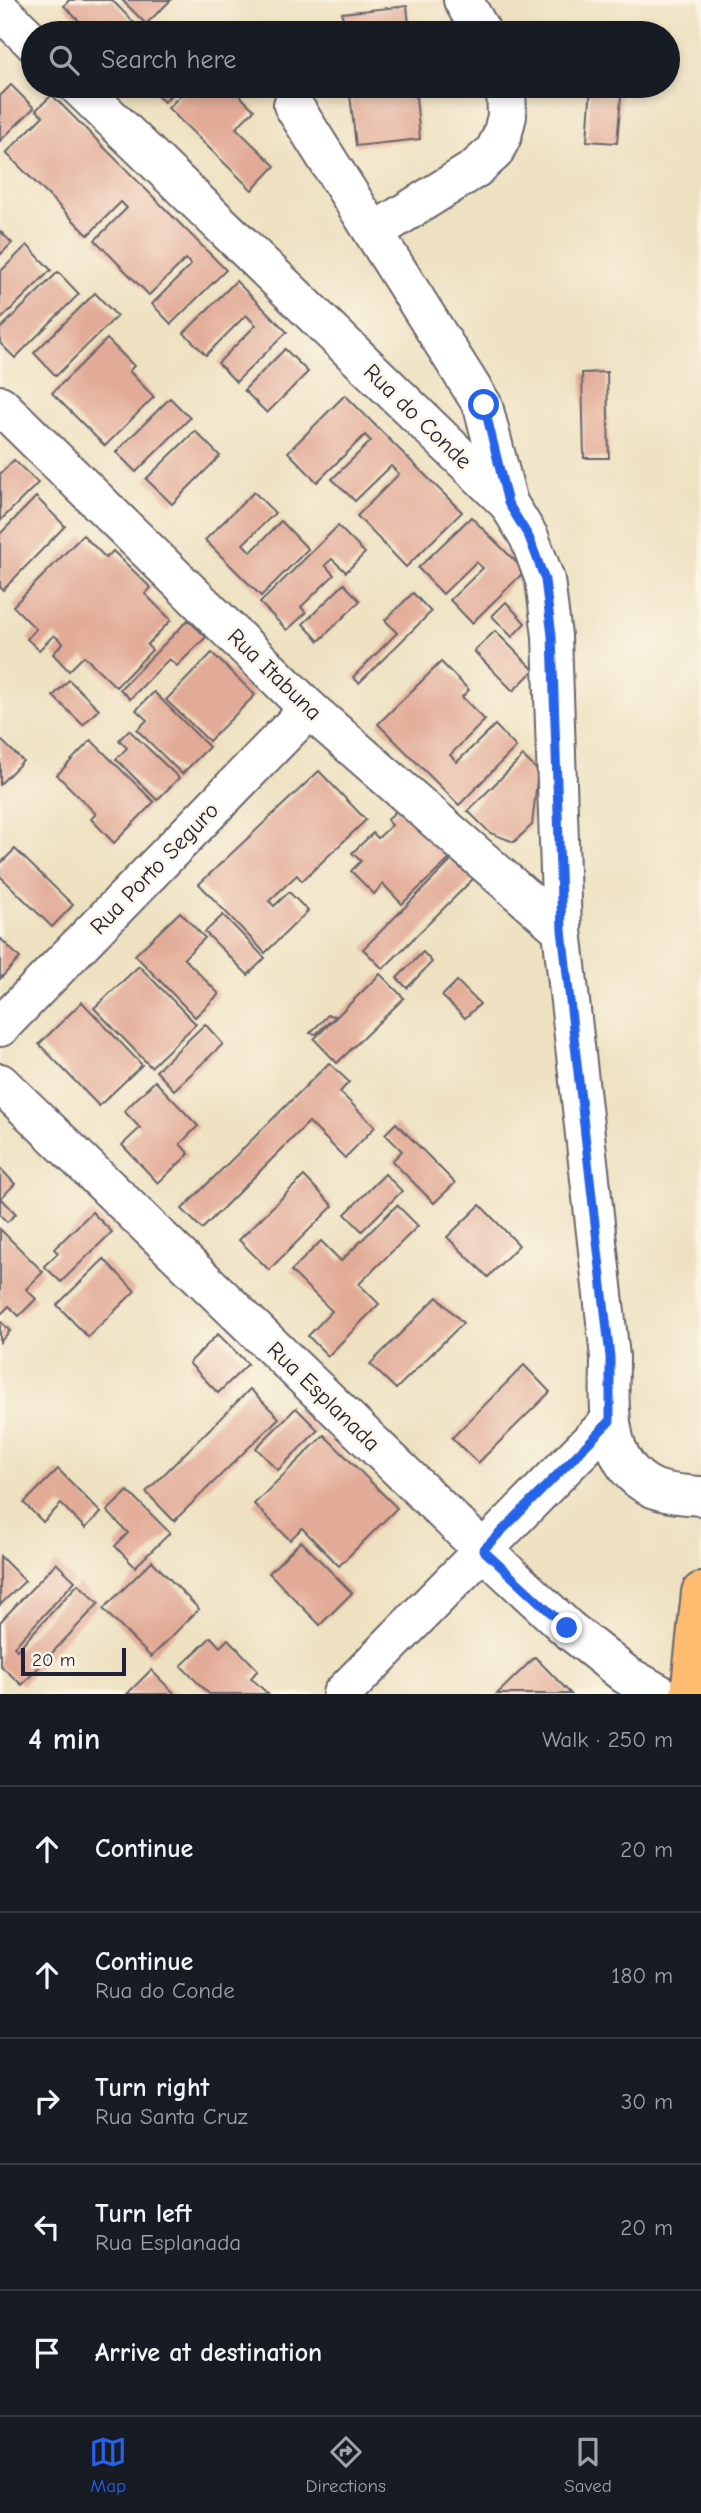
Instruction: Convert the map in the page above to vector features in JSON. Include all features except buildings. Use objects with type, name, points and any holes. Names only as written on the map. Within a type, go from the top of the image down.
[{"type":"highway","points":[[690,1694],[701,1592]]},
{"type":"street","points":[[463,0],[475,21]]},
{"type":"street","points":[[4,8],[21,28]]},
{"type":"street","name":"Rua do Conde","points":[[90,98],[508,503],[529,537],[545,580],[552,636],[562,930],[609,1345],[610,1421],[617,1452],[634,1476],[654,1489],[701,1496]]},
{"type":"street","points":[[374,232],[475,169],[494,152],[507,116],[506,98]]},
{"type":"street","points":[[293,105],[484,405],[508,503]]},
{"type":"street","name":"Rua Itabuna","points":[[0,405],[309,709],[562,930]]},
{"type":"street","name":"Rua Porto Seguro","points":[[0,1027],[309,709]]},
{"type":"street","name":"Rua Esplanada","points":[[0,1083],[567,1628],[626,1675],[660,1694]]},
{"type":"street","points":[[342,1694],[610,1421]]},
{"type":"route","points":[[484,405],[508,503],[529,537],[545,580],[552,636],[562,930],[610,1357],[610,1421],[483,1550],[567,1628]]}]
